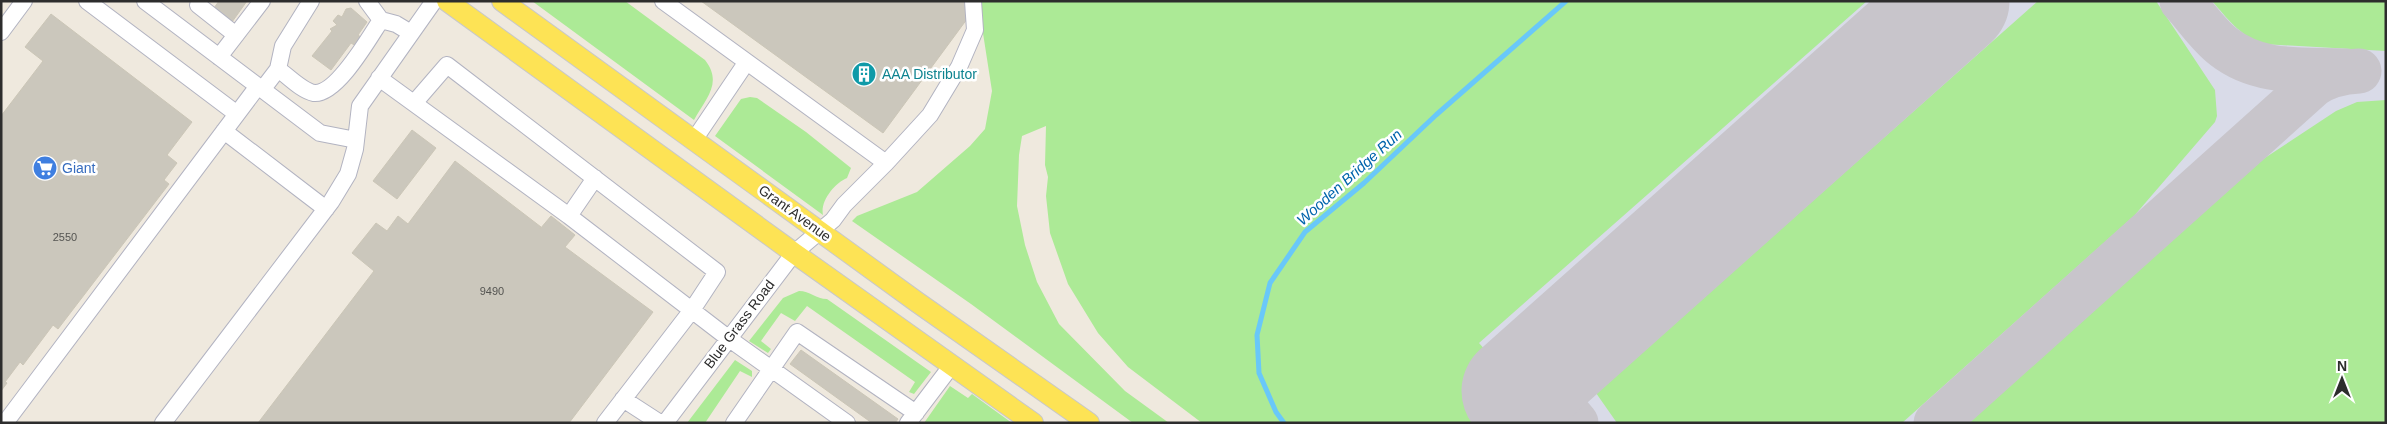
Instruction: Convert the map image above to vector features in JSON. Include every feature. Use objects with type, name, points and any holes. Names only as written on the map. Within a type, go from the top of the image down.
[{"type":"main road","points":[[447,1],[794,253],[1034,423]]},
{"type":"main road","name":"Grant Avenue","points":[[502,1],[820,232],[1089,423]]},
{"type":"street","points":[[1,32],[24,1]]},
{"type":"street","points":[[87,1],[237,114]]},
{"type":"street","points":[[145,1],[320,133],[356,140]]},
{"type":"street","points":[[219,57],[262,1]]},
{"type":"street","points":[[5,423],[237,114],[278,69],[283,46],[311,1]]},
{"type":"street","points":[[367,1],[381,20],[396,24],[412,33]]},
{"type":"street","points":[[163,423],[326,209],[348,174],[356,140],[360,106],[434,1]]},
{"type":"street","points":[[663,1],[886,163]]},
{"type":"street","name":"Blue Grass Road","points":[[665,423],[794,253],[820,232],[930,114],[959,67],[975,30],[973,1]]},
{"type":"street","points":[[180,27],[199,3],[236,35]]},
{"type":"street","points":[[278,69],[306,89],[314,92],[327,90],[346,72],[381,20]]},
{"type":"street","points":[[694,140],[746,63]]},
{"type":"street","points":[[415,102],[447,64],[717,272],[692,310],[605,423]]},
{"type":"street","points":[[379,78],[415,102],[569,216],[728,338],[847,423]]},
{"type":"street","points":[[224,131],[326,209]]},
{"type":"street","points":[[569,216],[595,178]]},
{"type":"street","points":[[734,423],[797,332],[912,418],[952,365]]},
{"type":"street","points":[[623,399],[660,423]]},
{"type":"shaded area","points":[[1234,1],[2386,1],[2386,367],[2221,423],[1244,423]]},
{"type":"green space","points":[[532,1],[625,1],[705,60],[710,68],[713,76],[711,90],[694,120]]},
{"type":"green space","points":[[978,1],[1867,1],[1479,343],[1550,423],[1202,423],[1128,367],[1098,333],[1068,284],[1050,233],[1046,196],[1048,177],[1045,165],[1046,126],[1022,136],[1019,155],[1017,206],[1025,245],[1037,282],[1059,324],[1125,391],[1169,423],[1133,423],[971,304],[852,221],[857,216],[917,192],[970,146],[985,129],[992,91]]},
{"type":"green space","points":[[2038,1],[2156,1],[2215,90],[2217,116],[2215,122],[2134,216],[1902,423],[1617,423],[1596,393]]},
{"type":"green space","points":[[2212,1],[2386,1],[2386,51],[2263,44],[2241,31]]},
{"type":"green space","points":[[757,98],[806,132],[851,168],[847,178],[833,188],[826,198],[823,215],[715,136],[741,99]]},
{"type":"green space","points":[[2386,100],[2386,423],[1960,423],[2239,175],[2336,111],[2357,102]]},
{"type":"green space","points":[[799,291],[827,299],[931,372],[914,394],[909,392],[915,382],[807,306],[795,321],[781,313],[761,341],[771,349],[768,353],[749,341],[783,298]]},
{"type":"green space","points":[[735,360],[752,371],[752,377],[740,371],[705,423],[687,423]]},
{"type":"green space","points":[[950,386],[968,398],[972,394],[1012,423],[924,423]]},
{"type":"building","points":[[219,1],[247,1],[232,22],[214,8]]},
{"type":"building","name":"AAA Distributor","points":[[701,1],[964,1],[970,15],[883,133]]},
{"type":"building","points":[[351,8],[367,22],[358,35],[362,38],[356,46],[351,43],[331,70],[312,56],[332,31],[330,29],[337,25],[333,21],[338,15],[342,17],[346,9]]},
{"type":"building","points":[[51,14],[192,122],[167,155],[177,163],[164,180],[169,184],[58,329],[53,325],[23,365],[20,362],[5,382],[7,383],[1,391],[1,116],[43,61],[25,47]]},
{"type":"building","points":[[412,130],[436,148],[397,199],[373,181]]},
{"type":"building","points":[[455,161],[541,227],[540,229],[551,216],[575,235],[565,247],[653,312],[569,423],[258,423],[374,271],[352,253],[376,223],[387,231],[398,216],[408,224]]},
{"type":"building","points":[[801,350],[898,419],[895,423],[872,423],[790,364]]},
{"type":"waterway","name":"Wooden Bridge Run","points":[[1284,423],[1276,412],[1259,373],[1257,335],[1270,283],[1305,232],[1364,183],[1436,115],[1566,1]]},
{"type":"taxiway","points":[[2182,1],[2218,42],[2238,56],[2252,62],[2282,69],[2346,71]]},
{"type":"taxiway","points":[[1936,423],[2313,85],[2335,75],[2359,71]]},
{"type":"taxiway","points":[[1535,375],[1576,423]]},
{"type":"runway","points":[[1517,391],[1954,1]]},
{"type":"place","name":"AAA Distributor","points":[[864,74]]},
{"type":"place","name":"Giant","points":[[45,168]]}]
